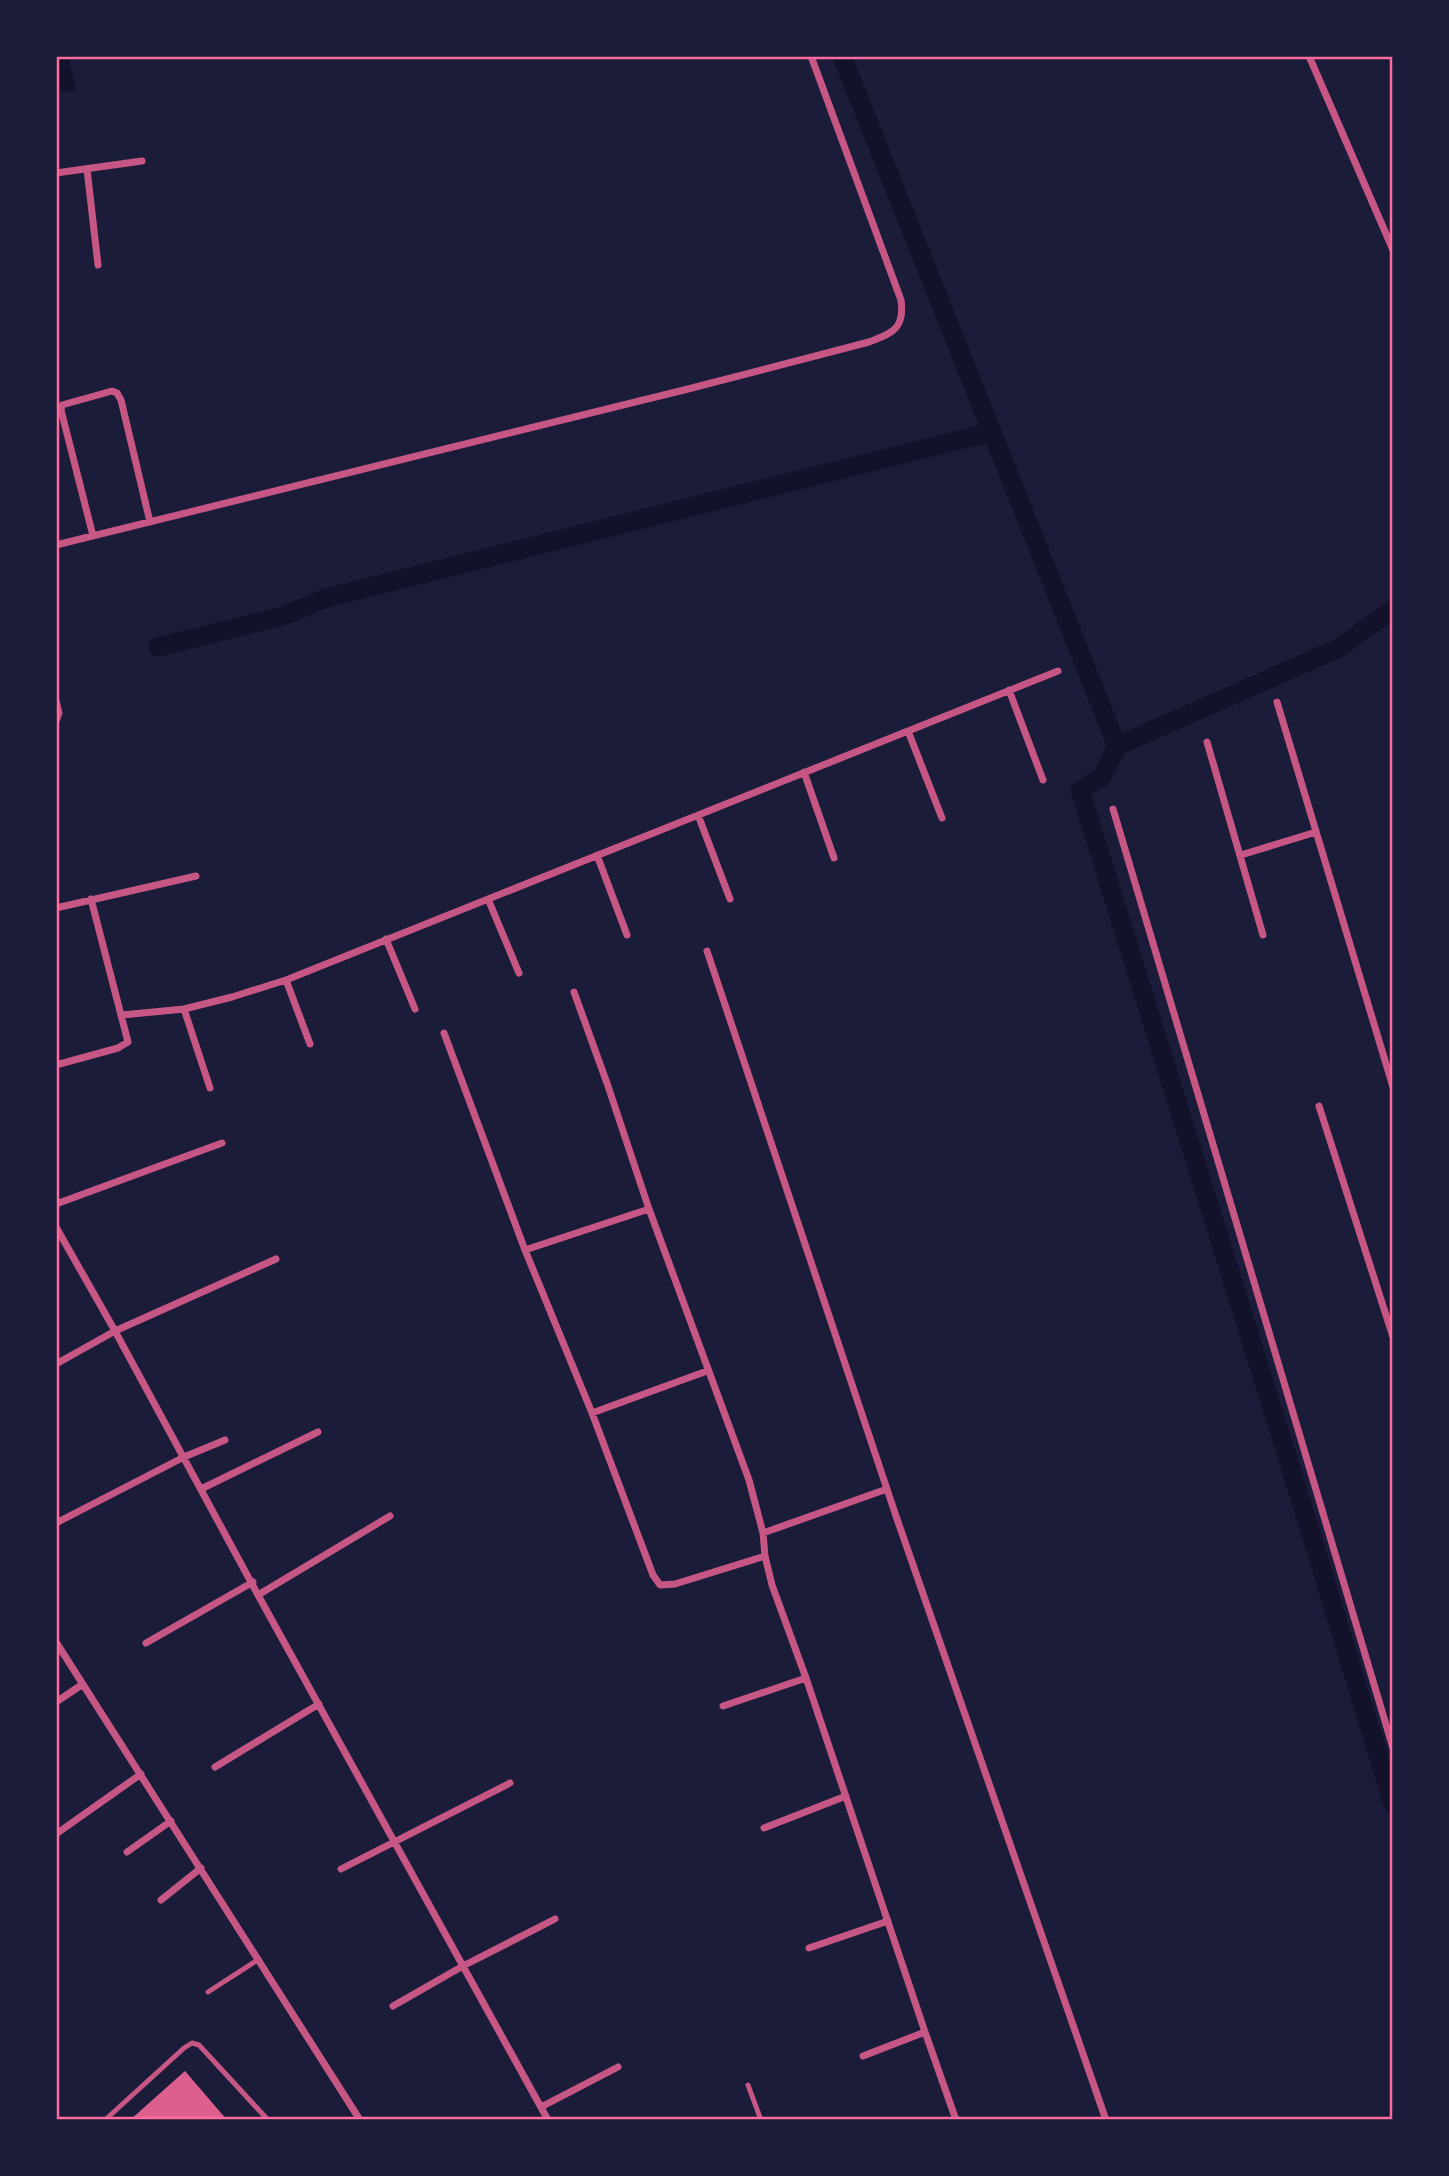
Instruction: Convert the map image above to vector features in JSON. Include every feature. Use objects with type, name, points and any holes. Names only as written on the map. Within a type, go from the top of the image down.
[{"type":"street","points":[[56,545],[701,386],[869,342],[889,334],[899,325],[903,312],[901,300],[811,56]]},
{"type":"street","points":[[1309,56],[1393,250]]},
{"type":"street","points":[[56,173],[142,162]]},
{"type":"street","points":[[87,169],[98,265]]},
{"type":"street","points":[[93,536],[61,410],[62,405],[67,402],[111,391],[117,393],[121,400],[150,522]]},
{"type":"street","points":[[122,1015],[184,1009],[286,979],[1058,671]]},
{"type":"street","points":[[1009,690],[1042,780]]},
{"type":"street","points":[[56,701],[59,713],[56,721]]},
{"type":"street","points":[[1277,702],[1393,1087]]},
{"type":"street","points":[[908,731],[942,818]]},
{"type":"street","points":[[1207,743],[1264,935]]},
{"type":"street","points":[[804,772],[834,858]]},
{"type":"street","points":[[1113,809],[1393,1748]]},
{"type":"street","points":[[698,815],[730,899]]},
{"type":"street","points":[[1241,855],[1316,832]]},
{"type":"street","points":[[597,855],[627,935]]},
{"type":"street","points":[[56,908],[196,876]]},
{"type":"street","points":[[56,1065],[118,1048],[128,1042],[91,899]]},
{"type":"street","points":[[488,899],[519,974]]},
{"type":"street","points":[[386,939],[415,1009]]},
{"type":"street","points":[[707,951],[887,1489],[1106,2120]]},
{"type":"street","points":[[286,979],[310,1044]]},
{"type":"street","points":[[573,992],[707,1371],[749,1480],[763,1533],[772,1585],[956,2120]]},
{"type":"street","points":[[184,1009],[210,1088]]},
{"type":"street","points":[[444,1033],[525,1250],[592,1413],[653,1575],[660,1585],[675,1584],[765,1556]]},
{"type":"street","points":[[1319,1105],[1393,1337]]},
{"type":"street","points":[[56,1204],[222,1143]]},
{"type":"street","points":[[525,1250],[649,1209]]},
{"type":"street","points":[[56,1227],[548,2120]]},
{"type":"street","points":[[56,1364],[115,1331],[276,1259]]},
{"type":"street","points":[[592,1413],[707,1371]]},
{"type":"street","points":[[201,1489],[318,1432]]},
{"type":"street","points":[[58,1522],[184,1457],[225,1440]]},
{"type":"street","points":[[763,1533],[887,1489]]},
{"type":"street","points":[[258,1595],[390,1516]]},
{"type":"street","points":[[145,1643],[253,1582]]},
{"type":"street","points":[[56,1642],[360,2120]]},
{"type":"street","points":[[723,1706],[806,1678]]},
{"type":"street","points":[[56,1702],[83,1684]]},
{"type":"street","points":[[215,1767],[319,1704]]},
{"type":"street","points":[[56,1835],[141,1774]]},
{"type":"street","points":[[341,1869],[510,1783]]},
{"type":"street","points":[[764,1828],[846,1796]]},
{"type":"street","points":[[127,1852],[171,1821]]},
{"type":"street","points":[[161,1900],[201,1868]]},
{"type":"street","points":[[393,2006],[463,1966],[555,1919]]},
{"type":"street","points":[[809,1948],[888,1921]]},
{"type":"street","points":[[863,2056],[925,2032]]},
{"type":"street","points":[[541,2107],[618,2067]]},
{"type":"lane","points":[[208,1992],[259,1959]]},
{"type":"lane","points":[[105,2120],[191,2043],[199,2045],[212,2057],[268,2120]]},
{"type":"lane","points":[[748,2085],[761,2120]]},
{"type":"shaded area","points":[[56,56],[68,56],[76,90],[56,93]]},
{"type":"building","points":[[185,2071],[227,2120],[130,2120]]},
{"type":"waterway","points":[[842,56],[1117,746],[1339,648],[1393,609]]},
{"type":"waterway","points":[[158,647],[283,616],[326,598],[992,432]]},
{"type":"waterway","points":[[1117,746],[1102,777],[1080,790],[1393,1804]]}]
